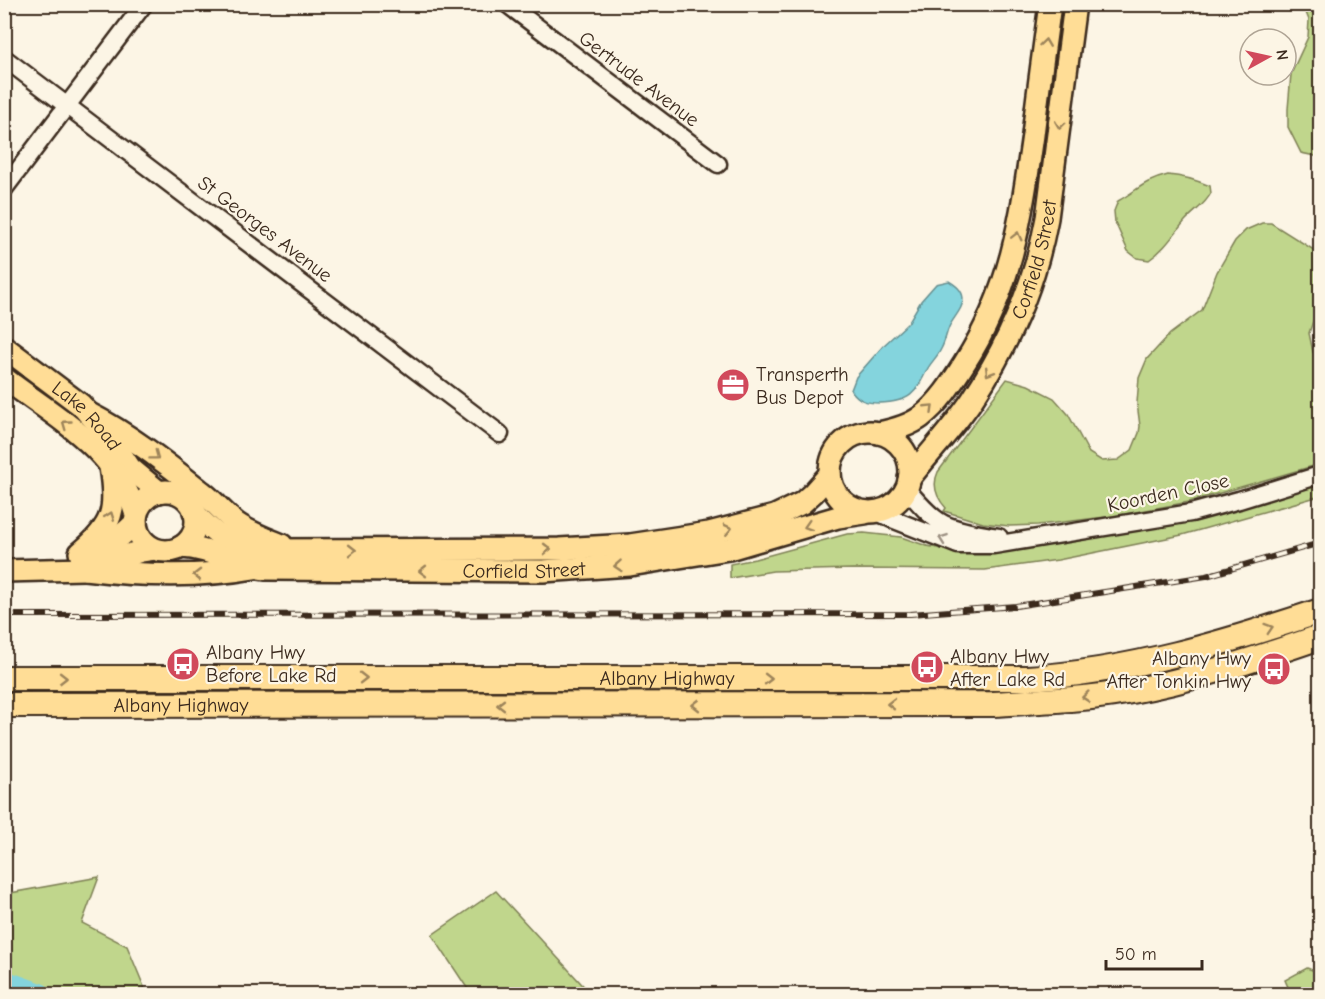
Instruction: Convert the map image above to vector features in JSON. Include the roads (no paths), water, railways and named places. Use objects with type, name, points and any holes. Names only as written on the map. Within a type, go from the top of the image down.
[{"type":"highway","name":"Albany Highway","points":[[4,678],[959,679],[1055,677],[1143,662],[1217,645],[1320,611]]},
{"type":"highway","name":"Albany Highway","points":[[4,705],[993,704],[1124,693],[1188,679],[1320,637]]},
{"type":"highway","points":[[303,705],[304,678]]},
{"type":"main road","name":"Corfield Street","points":[[879,433],[903,427],[912,422],[939,399],[975,348],[997,302],[1023,210],[1050,4]]},
{"type":"main road","name":"Corfield Street","points":[[908,484],[970,402],[1003,351],[1028,291],[1047,218],[1075,4]]},
{"type":"main road","name":"Lake Road","points":[[4,347],[73,398],[111,439],[130,468],[159,492]]},
{"type":"main road","name":"Lake Road","points":[[4,378],[80,434],[109,462],[127,488],[136,519]]},
{"type":"main road","points":[[88,413],[113,426],[149,451],[205,494],[236,523],[256,535],[293,549]]},
{"type":"main road","points":[[861,433],[879,433],[890,438],[899,446],[908,462],[908,484],[897,502],[872,512],[850,508],[840,499],[832,487],[830,474],[832,458],[843,443],[861,433]]},
{"type":"main road","points":[[80,563],[110,518],[114,506],[109,462]]},
{"type":"main road","name":"Corfield Street","points":[[194,512],[214,533],[232,544],[258,550],[547,549],[630,545],[709,533],[775,516],[802,503],[830,474]]},
{"type":"main road","points":[[4,571],[80,563],[141,551],[154,549],[163,551],[181,547],[187,542],[195,528],[194,512],[184,498],[168,491],[159,492],[144,500],[136,519],[119,539],[91,554],[80,563]]},
{"type":"main road","name":"Corfield Street","points":[[181,547],[211,551],[255,568],[543,571],[666,561],[720,551],[838,517],[872,512]]},
{"type":"main road","points":[[136,519],[141,538],[154,549]]},
{"type":"main road","points":[[4,557],[80,563],[126,574],[209,575],[255,568]]},
{"type":"street","points":[[4,189],[144,4]]},
{"type":"street","name":"Gertrude Avenue","points":[[507,4],[718,164]]},
{"type":"street","name":"St Georges Avenue","points":[[4,58],[500,434]]},
{"type":"street","name":"Koorden Close","points":[[872,512],[958,545],[994,545],[1191,513],[1320,475]]},
{"type":"street","name":"Koorden Close","points":[[908,484],[934,517],[943,524],[968,532],[1021,540]]},
{"type":"water","points":[[949,281],[961,292],[962,305],[949,327],[940,352],[915,390],[905,398],[890,402],[870,403],[857,397],[851,390],[856,377],[883,346],[908,323],[921,301],[936,284]]},
{"type":"waterway","points":[[4,981],[40,994]]},
{"type":"railway","points":[[4,615],[910,614],[1016,606],[1206,576],[1320,543]]},
{"type":"place","name":"Transperth Bus Depot","points":[[733,385]]},
{"type":"place","name":"Albany Hwy Before Lake Rd","points":[[183,664]]},
{"type":"place","name":"Albany Hwy After Lake Rd","points":[[927,667]]},
{"type":"place","name":"Albany Hwy After Tonkin Hwy","points":[[1274,669]]}]
